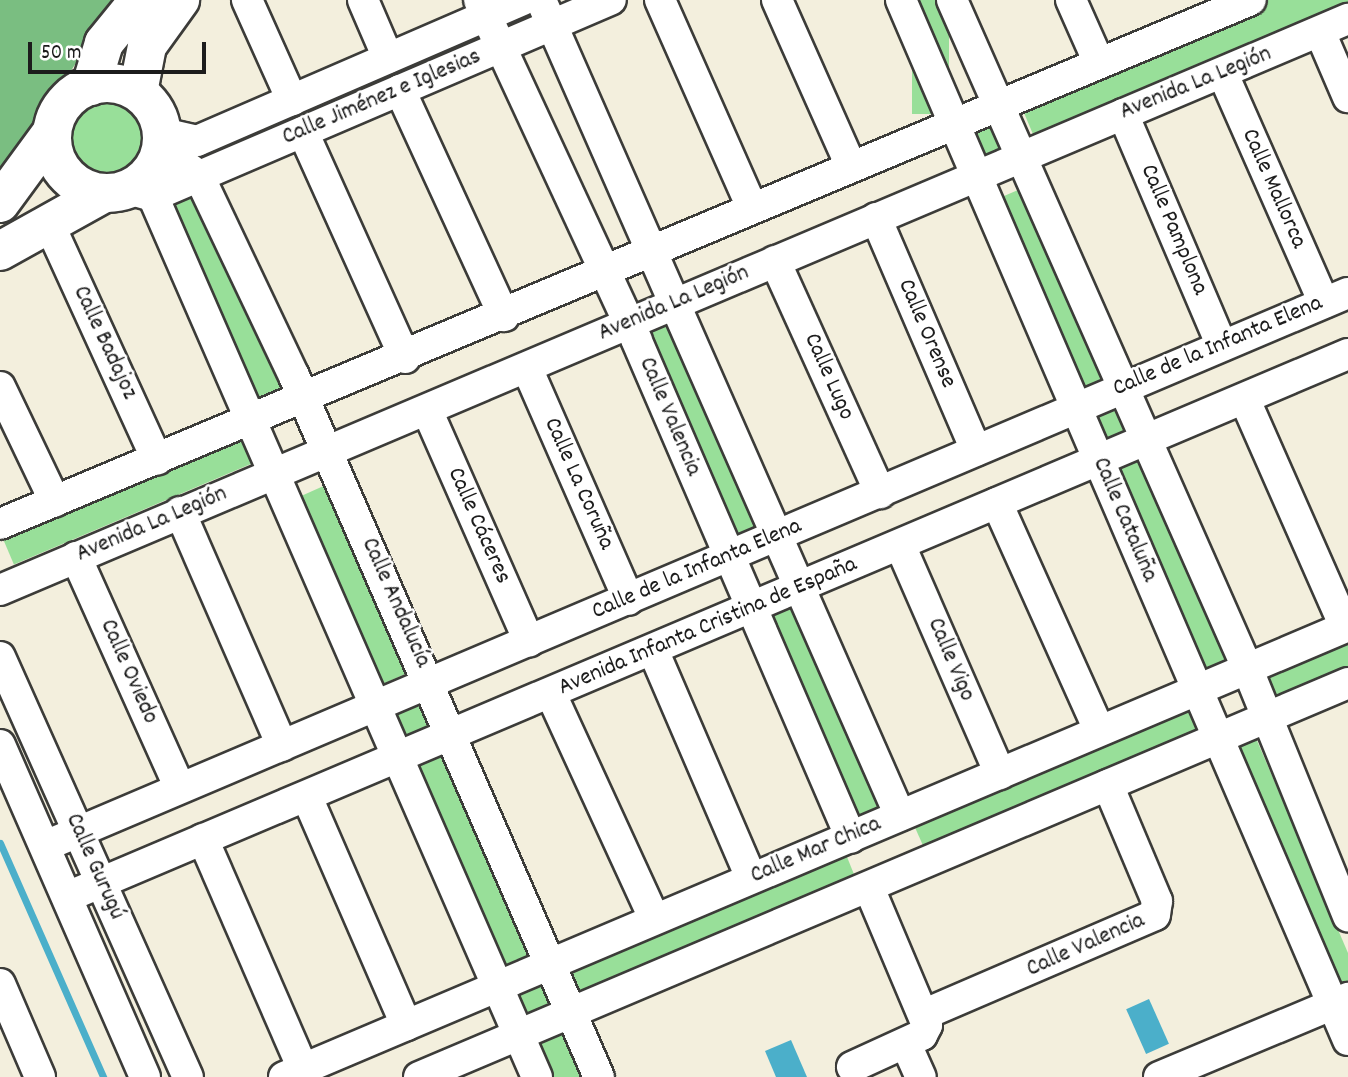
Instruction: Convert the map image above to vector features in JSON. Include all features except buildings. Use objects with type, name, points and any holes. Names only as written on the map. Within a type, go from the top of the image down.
[{"type":"main road","points":[[91,86],[104,43],[139,0]]},
{"type":"main road","points":[[138,92],[147,46],[180,0]]},
{"type":"main road","points":[[0,202],[52,132],[66,102],[91,86],[138,92],[174,141],[150,173],[128,193],[50,226],[0,251]]},
{"type":"main road","points":[[52,132],[60,166],[86,189],[128,193]]},
{"type":"street","points":[[247,0],[292,100]]},
{"type":"street","points":[[363,0],[388,58]]},
{"type":"street","name":"Calle Jiménez e Iglesias","points":[[174,141],[292,100],[388,58],[483,8],[523,0]]},
{"type":"street","name":"Calle Jiménez e Iglesias","points":[[128,193],[200,176],[303,132],[502,46],[546,13],[611,0]]},
{"type":"street","points":[[660,0],[752,208]]},
{"type":"street","points":[[778,0],[851,166]]},
{"type":"street","name":"Calle Cataluña","points":[[901,0],[1195,690],[1341,1002],[1348,1040]]},
{"type":"street","points":[[952,0],[1268,717],[1336,851],[1348,916]]},
{"type":"street","points":[[1071,0],[1099,63]]},
{"type":"street","points":[[0,524],[405,358],[752,208],[1099,63],[1197,10],[1251,0]]},
{"type":"street","name":"Calle Valencia","points":[[483,8],[627,324],[851,838]]},
{"type":"street","name":"Calle Valencia","points":[[546,13],[802,587],[900,816]]},
{"type":"street","name":"Avenida La Legión","points":[[0,590],[1348,19]]},
{"type":"street","points":[[1320,32],[1348,97]]},
{"type":"street","name":"Calle Mallorca","points":[[1223,74],[1336,298]]},
{"type":"street","points":[[400,90],[504,316]]},
{"type":"street","name":"Calle Pamplona","points":[[1123,114],[1222,346]]},
{"type":"street","points":[[303,132],[405,358]]},
{"type":"street","name":"Calle Andalucía","points":[[174,141],[200,176],[304,400],[431,683],[599,1077]]},
{"type":"street","points":[[128,193],[255,420],[401,757],[484,997],[519,1035],[537,1077]]},
{"type":"street","name":"Calle Orense","points":[[876,218],[976,450]]},
{"type":"street","name":"Calle Badajoz","points":[[50,226],[157,460]]},
{"type":"street","name":"Calle Lugo","points":[[775,261],[880,493]]},
{"type":"street","name":"Calle de la Infanta Elena","points":[[44,846],[880,493],[1123,386],[1336,298]]},
{"type":"street","name":"Avenida Infanta Cristina de España","points":[[67,897],[1347,357]]},
{"type":"street","name":"Calle La Coruña","points":[[527,368],[629,600]]},
{"type":"street","points":[[0,387],[55,502]]},
{"type":"street","points":[[1245,400],[1347,626]]},
{"type":"street","name":"Calle Cáceres","points":[[427,410],[529,641]]},
{"type":"street","points":[[997,503],[1099,730]]},
{"type":"street","points":[[180,512],[282,746]]},
{"type":"street","name":"Calle Vigo","points":[[900,545],[1000,775]]},
{"type":"street","name":"Calle Oviedo","points":[[76,557],[180,788]]},
{"type":"street","name":"Calle Mar Chica","points":[[294,1073],[406,1025],[484,997],[552,963],[654,918],[851,838],[1347,626]]},
{"type":"street","points":[[653,650],[751,878]]},
{"type":"street","name":"Calle Gurugú","points":[[0,657],[188,1077]]},
{"type":"street","points":[[419,1077],[573,1014],[1348,683]]},
{"type":"street","points":[[551,694],[654,918]]},
{"type":"street","name":"Calle Gurugú","points":[[0,745],[145,1077]]},
{"type":"street","name":"Calle Valencia","points":[[925,1014],[1155,915],[1157,901],[1108,785]]},
{"type":"street","points":[[307,797],[406,1025]]},
{"type":"street","points":[[203,839],[294,1073]]},
{"type":"street","points":[[852,1067],[906,1044],[925,1032],[925,1014],[869,888]]},
{"type":"street","points":[[0,984],[40,1077]]},
{"type":"street","points":[[1158,1077],[1341,1002]]},
{"type":"street","points":[[906,1044],[921,1077]]},
{"type":"green space","points":[[0,0],[128,0],[90,41],[0,182]]},
{"type":"green space","points":[[912,0],[949,0],[949,114],[912,114]]},
{"type":"green space","points":[[1263,0],[1348,0],[1348,5],[1035,139],[1019,101]]},
{"type":"green space","points":[[112,98],[129,101],[143,110],[152,124],[155,141],[152,158],[143,172],[129,181],[112,184],[95,181],[81,172],[72,158],[69,141],[72,124],[81,110],[95,101]]},
{"type":"green space","points":[[994,115],[1007,146],[983,156],[970,125]]},
{"type":"green space","points":[[196,185],[282,388],[257,399],[171,196]]},
{"type":"green space","points":[[1023,188],[1106,383],[1076,396],[994,201]]},
{"type":"green space","points":[[669,319],[762,527],[734,539],[642,331]]},
{"type":"green space","points":[[1117,399],[1130,430],[1101,443],[1088,412]]},
{"type":"green space","points":[[251,427],[264,458],[14,565],[1,533]]},
{"type":"green space","points":[[1141,452],[1231,665],[1200,678],[1110,465]]},
{"type":"green space","points":[[328,484],[411,671],[384,683],[301,496]]},
{"type":"green space","points":[[794,601],[887,810],[858,823],[765,614]]},
{"type":"green space","points":[[1348,639],[1348,672],[1276,703],[1262,676]]},
{"type":"green space","points":[[423,699],[436,727],[408,740],[395,712]]},
{"type":"green space","points":[[1191,705],[1204,734],[928,857],[915,828]]},
{"type":"green space","points":[[1255,736],[1348,953],[1348,990],[1335,995],[1229,746]]},
{"type":"green space","points":[[447,753],[539,959],[509,972],[418,766]]},
{"type":"green space","points":[[845,852],[857,881],[577,994],[565,965]]},
{"type":"green space","points":[[547,979],[560,1007],[530,1021],[517,993]]},
{"type":"green space","points":[[569,1031],[589,1077],[553,1077],[540,1043]]},
{"type":"water","points":[[1149,999],[1169,1044],[1146,1054],[1126,1009]]},
{"type":"water","points":[[791,1040],[807,1077],[776,1077],[765,1051]]},
{"type":"waterway","points":[[0,843],[103,1077]]}]
